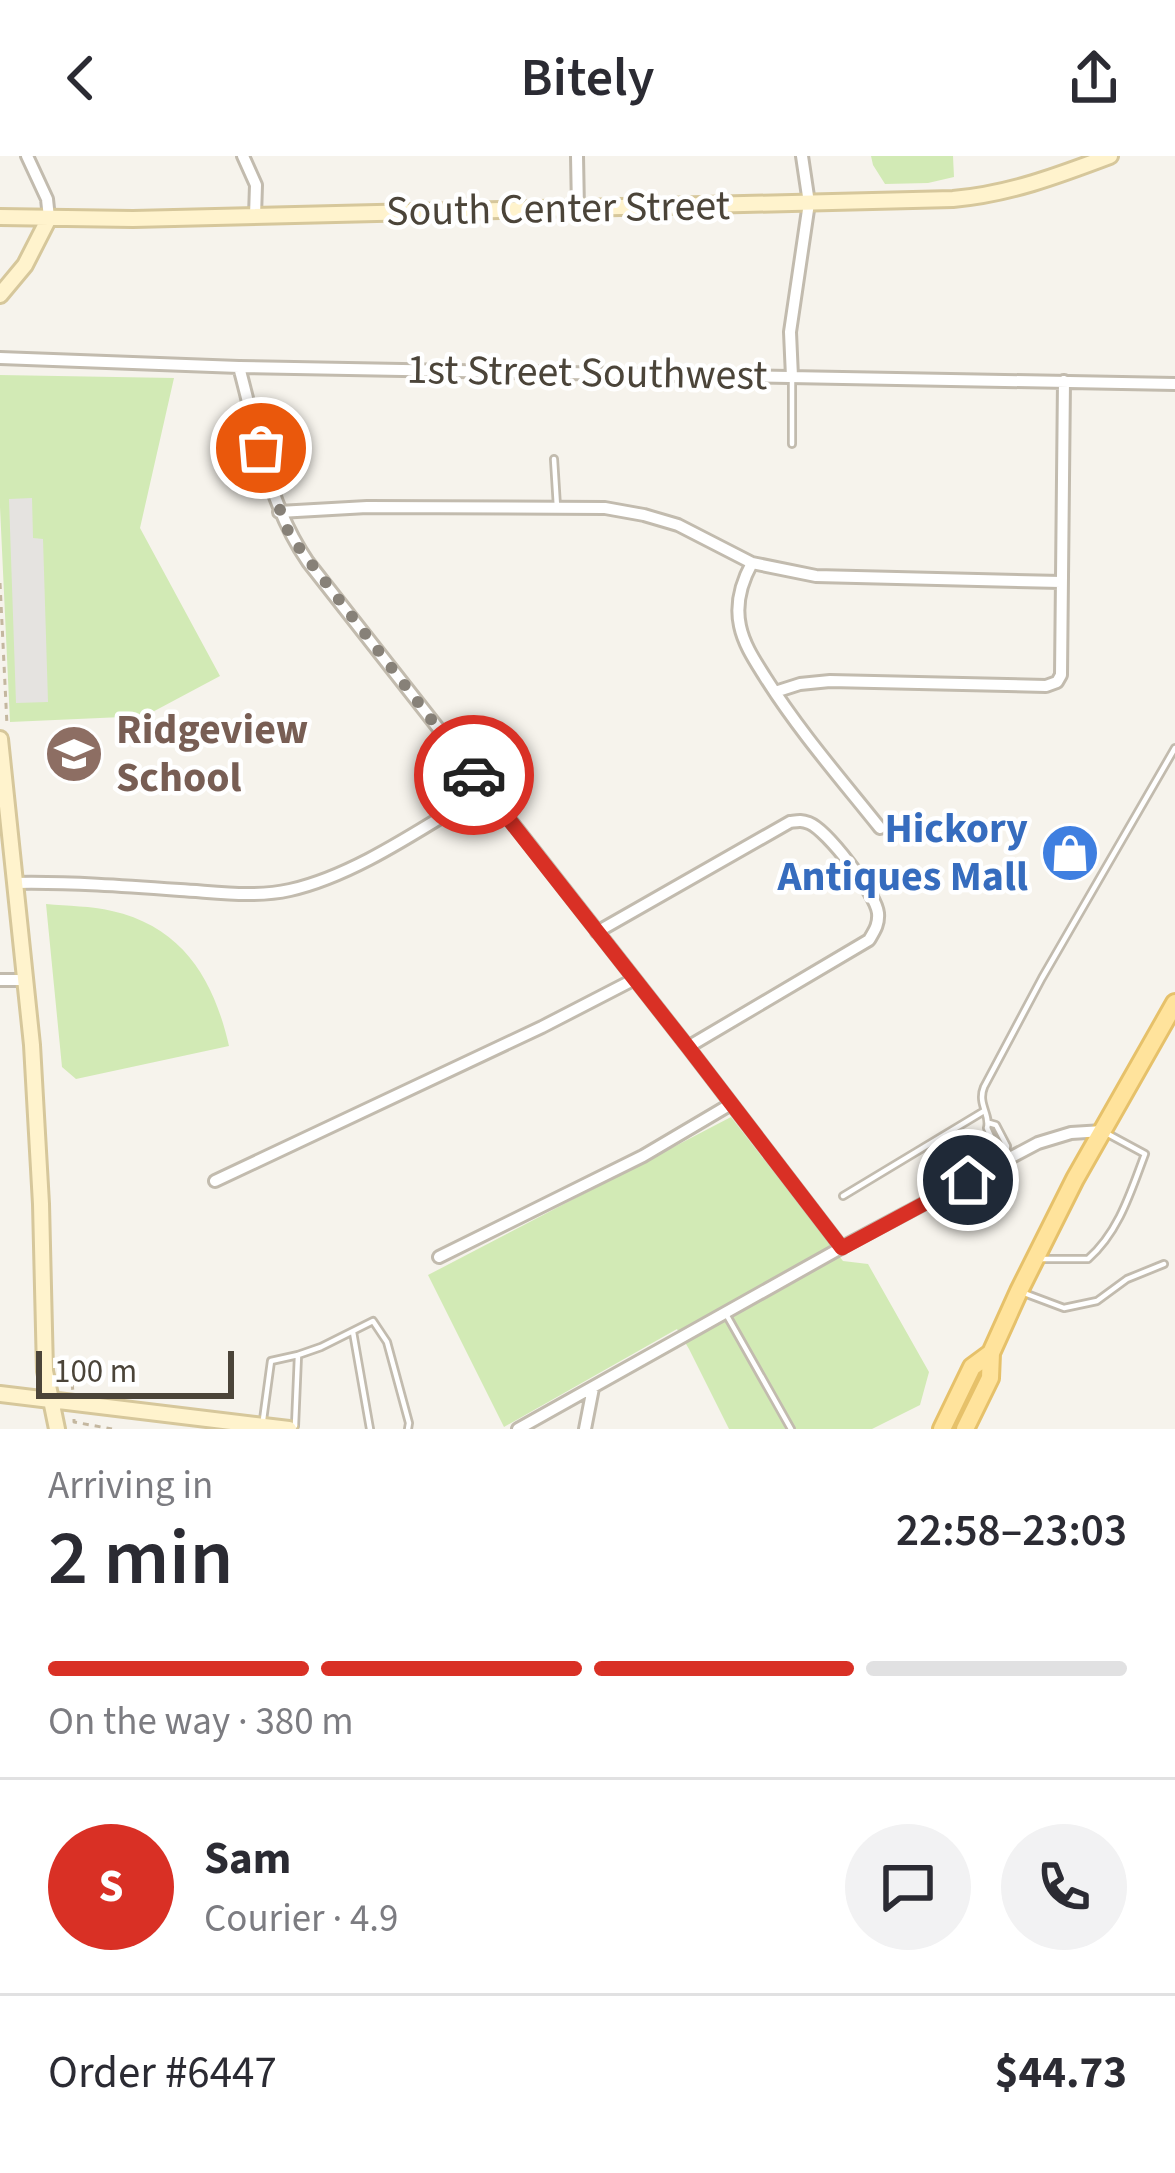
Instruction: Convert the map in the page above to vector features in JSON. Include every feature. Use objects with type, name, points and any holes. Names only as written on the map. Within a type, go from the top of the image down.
[{"type":"main road","points":[[965,1429],[990,1378],[992,1353],[1019,1291],[1075,1179],[1175,1004]]},
{"type":"main road","points":[[943,1429],[972,1367],[992,1353]]},
{"type":"street","points":[[0,296],[25,265],[49,218],[47,199],[27,156]]},
{"type":"street","points":[[243,156],[256,184],[255,216]]},
{"type":"street","points":[[577,156],[578,208]]},
{"type":"street","points":[[792,377],[790,332],[809,203],[802,156]]},
{"type":"street","name":"South Center Street","points":[[0,217],[255,216],[985,196],[1030,186],[1110,156]]},
{"type":"street","name":"1st Street Southwest","points":[[0,358],[239,367],[1175,384]]},
{"type":"street","points":[[239,367],[290,536],[842,1248]]},
{"type":"street","points":[[775,692],[830,681],[1046,686],[1058,682],[1064,382]]},
{"type":"street","points":[[279,512],[605,508],[678,525],[752,562],[816,576],[1061,582]]},
{"type":"street","points":[[752,562],[739,596],[739,623],[748,649],[790,717],[880,828]]},
{"type":"street","points":[[4,741],[2,776],[32,1045],[45,1371],[57,1429]]},
{"type":"street","points":[[14,883],[242,894],[285,891],[363,861],[486,790]]},
{"type":"street","points":[[597,932],[790,822],[812,824],[843,858],[876,902],[878,925],[869,940],[688,1047]]},
{"type":"street","points":[[0,980],[25,980]]},
{"type":"street","points":[[215,1181],[633,980]]},
{"type":"street","points":[[439,1257],[644,1156],[731,1104]]},
{"type":"street","points":[[518,1429],[1006,1156],[1056,1137],[1103,1131]]},
{"type":"street","points":[[585,1429],[593,1388]]},
{"type":"street","points":[[0,1394],[292,1429]]},
{"type":"lane","points":[[792,377],[792,444]]},
{"type":"lane","points":[[554,459],[557,507]]},
{"type":"lane","points":[[1006,1156],[1007,1146],[996,1125],[989,1123],[980,1096],[1175,748]]},
{"type":"lane","points":[[843,1196],[984,1111]]},
{"type":"lane","points":[[1035,1259],[1088,1259],[1123,1211],[1145,1154],[1103,1131]]},
{"type":"lane","points":[[1019,1291],[1064,1308],[1097,1301],[1127,1279],[1164,1264]]},
{"type":"lane","points":[[725,1312],[791,1429]]},
{"type":"lane","points":[[263,1426],[269,1364],[373,1321],[387,1342],[408,1429]]},
{"type":"lane","points":[[353,1332],[370,1429]]},
{"type":"lane","points":[[292,1429],[298,1355]]},
{"type":"path","points":[[0,583],[4,741]]},
{"type":"path","points":[[74,1422],[112,1429]]},
{"type":"green space","points":[[871,156],[953,156],[954,177],[885,184]]},
{"type":"green space","points":[[0,375],[174,378],[140,528],[220,676],[145,716],[10,722],[0,507]]},
{"type":"green space","points":[[46,904],[112,911],[137,919],[176,943],[204,978],[229,1046],[76,1079],[62,1067]]},
{"type":"green space","points":[[731,1117],[843,1261],[868,1264],[929,1372],[920,1405],[872,1429],[729,1429],[677,1329],[504,1427],[428,1275]]},
{"type":"shaded area","points":[[32,498],[33,538],[43,539],[48,702],[16,703],[9,499]]},
{"type":"way so far","points":[[261,448],[290,536],[474,775]]},
{"type":"place","name":"Ridgeview School","points":[[74,754]]},
{"type":"place","name":"Hickory Antiques Mall","points":[[1070,853]]},
{"type":"route","points":[[474,775],[842,1248],[968,1180]]}]
